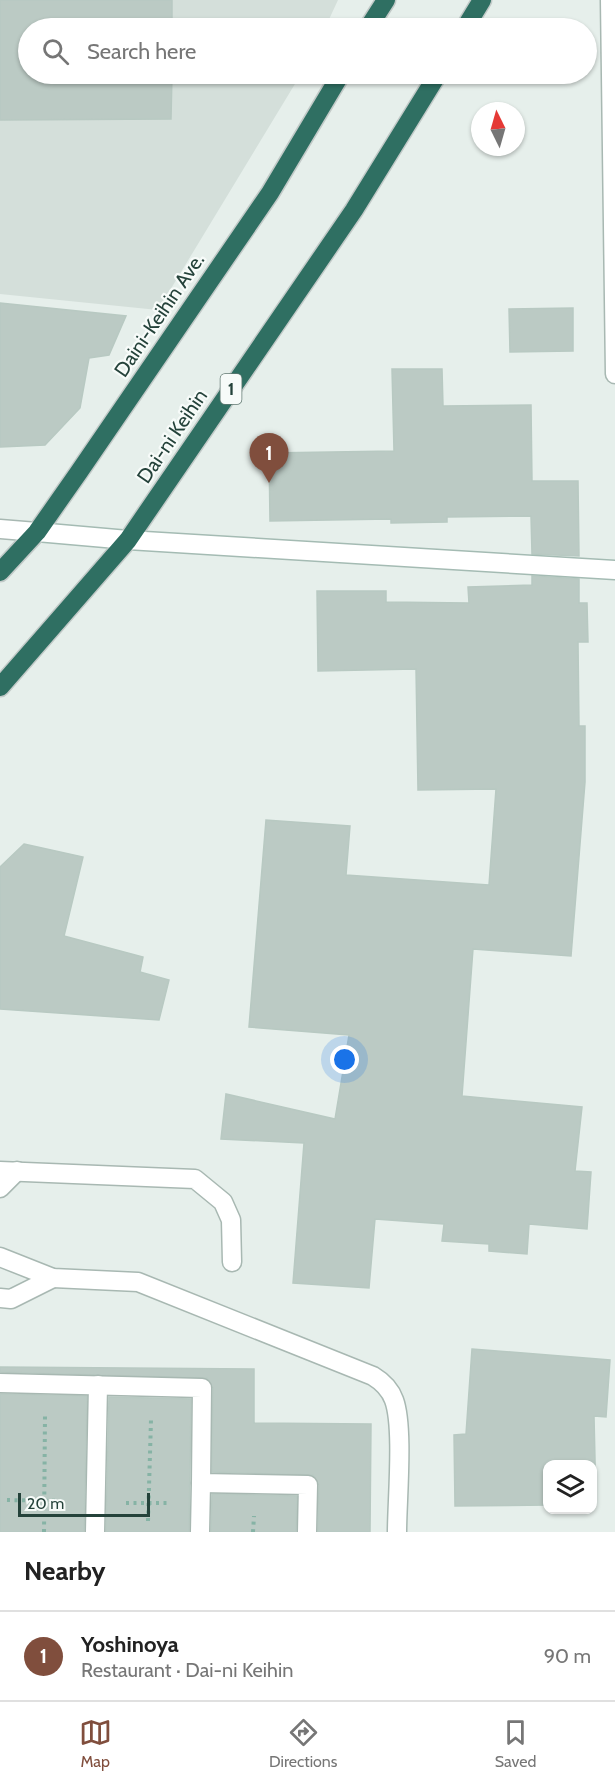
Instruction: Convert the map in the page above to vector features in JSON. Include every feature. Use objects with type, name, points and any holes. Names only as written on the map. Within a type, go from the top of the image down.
[{"type":"highway","points":[[374,18],[386,0]]},
{"type":"highway","points":[[471,18],[482,0]]},
{"type":"highway","name":"Daini-Keihin Ave.","points":[[0,572],[37,532],[270,193],[335,84]]},
{"type":"highway","name":"Dai-ni Keihin","points":[[0,687],[128,540],[354,210],[432,84]]},
{"type":"street","points":[[609,0],[615,374]]},
{"type":"street","points":[[0,529],[128,540],[615,570]]},
{"type":"street","points":[[0,1188],[9,1171],[195,1179],[223,1202],[231,1220],[232,1262]]},
{"type":"street","points":[[0,1257],[53,1278],[138,1282],[373,1376],[385,1383],[394,1400],[398,1426],[397,1532]]},
{"type":"street","points":[[0,1298],[11,1299],[53,1278]]},
{"type":"street","points":[[0,1383],[201,1388],[200,1532]]},
{"type":"street","points":[[95,1532],[98,1385]]},
{"type":"street","points":[[201,1483],[308,1485],[307,1532]]},
{"type":"path","points":[[44,1532],[45,1405]]},
{"type":"path","points":[[148,1521],[151,1411]]},
{"type":"path","points":[[7,1500],[71,1502]]},
{"type":"path","points":[[122,1503],[171,1503]]},
{"type":"shaded area","points":[[0,0],[338,0],[330,18],[18,18],[18,84],[295,84],[158,310],[0,294]]},
{"type":"building","points":[[0,0],[172,0],[172,18],[18,18],[18,84],[172,84],[171,119],[0,120]]},
{"type":"building","points":[[0,303],[126,316],[109,355],[89,358],[80,408],[45,445],[0,447]]},
{"type":"building","points":[[573,308],[573,351],[510,352],[509,309]]},
{"type":"building","points":[[392,369],[442,369],[443,406],[531,405],[532,481],[578,481],[579,556],[532,554],[531,516],[447,517],[447,522],[391,523],[391,519],[270,521],[269,453],[394,451]]},
{"type":"building","points":[[532,576],[579,579],[579,603],[587,603],[588,642],[578,642],[579,726],[585,726],[585,782],[571,956],[473,949],[462,1096],[582,1107],[575,1171],[591,1172],[587,1229],[529,1224],[527,1254],[489,1251],[489,1244],[442,1241],[444,1224],[375,1219],[369,1288],[293,1283],[304,1143],[221,1139],[226,1094],[335,1119],[349,1035],[249,1027],[266,820],[350,826],[346,875],[489,885],[496,789],[418,790],[416,669],[318,671],[317,591],[386,591],[386,602],[469,603],[468,587],[532,585]]},
{"type":"building","points":[[24,844],[83,857],[64,936],[143,957],[140,972],[169,980],[159,1020],[0,1009],[0,867]]},
{"type":"building","points":[[472,1349],[610,1360],[606,1417],[594,1416],[595,1460],[543,1460],[543,1505],[455,1506],[454,1435],[466,1434]]},
{"type":"building","points":[[0,1367],[254,1369],[254,1423],[371,1424],[370,1532],[318,1532],[319,1485],[313,1475],[212,1472],[213,1388],[207,1378],[0,1372]]},
{"type":"building","points":[[0,1394],[87,1396],[84,1532],[0,1532]]},
{"type":"building","points":[[109,1397],[191,1399],[189,1532],[106,1532]]},
{"type":"building","points":[[212,1494],[297,1496],[296,1532],[211,1532]]},
{"type":"place","name":"Yoshinoya","points":[[269,483]]}]
